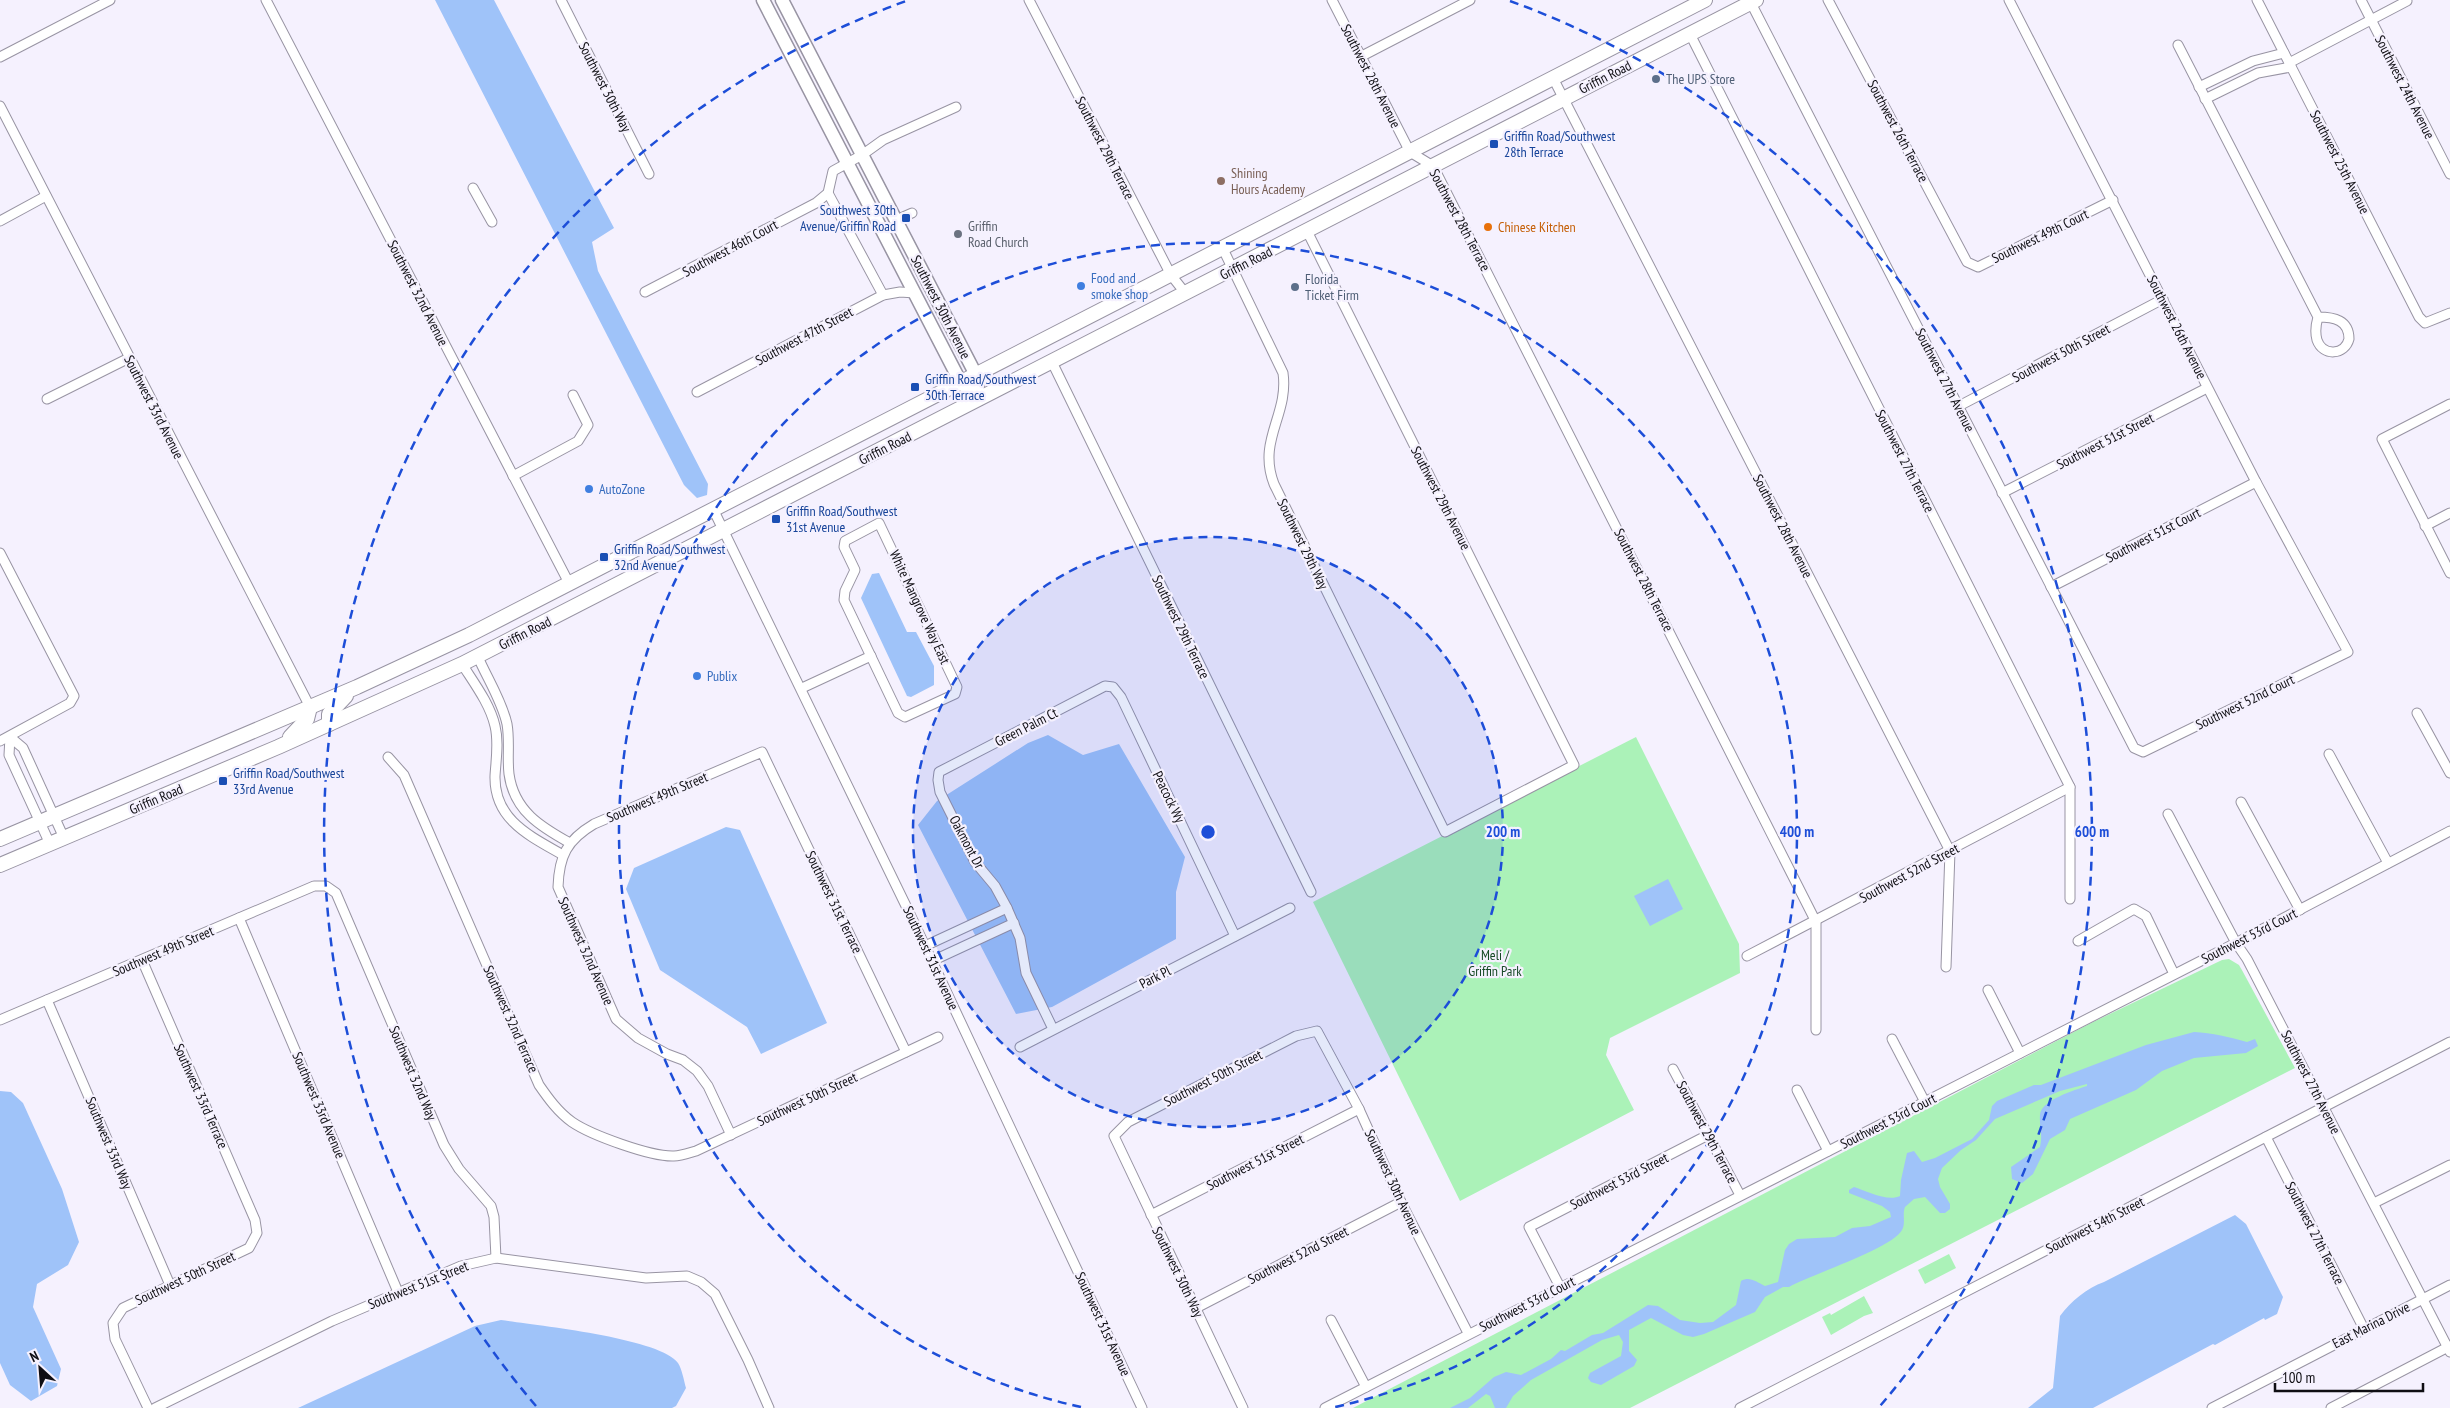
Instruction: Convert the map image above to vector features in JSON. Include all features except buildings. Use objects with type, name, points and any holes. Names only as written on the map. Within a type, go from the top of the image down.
[{"type":"main road","name":"Southwest 30th Avenue","points":[[763,0],[961,383],[979,399]]},
{"type":"main road","name":"Southwest 30th Avenue","points":[[782,0],[976,375],[979,399]]},
{"type":"main road","name":"Griffin Road","points":[[0,839],[437,651],[570,585],[1705,0]]},
{"type":"main road","points":[[1720,18],[1732,0]]},
{"type":"main road","name":"Griffin Road","points":[[0,866],[278,747],[478,657],[1753,1]]},
{"type":"main road","points":[[529,631],[560,606],[570,585]]},
{"type":"main road","points":[[329,724],[329,714],[334,707],[356,687]]},
{"type":"main road","points":[[278,747],[302,726],[307,719],[310,707]]},
{"type":"street","points":[[0,57],[110,0]]},
{"type":"street","name":"Southwest 32nd Avenue","points":[[266,0],[570,585]]},
{"type":"street","name":"Southwest 30th Way","points":[[560,0],[649,174]]},
{"type":"street","name":"Southwest 29th Terrace","points":[[1029,0],[1171,275],[1186,294]]},
{"type":"street","name":"Southwest 28th Avenue","points":[[1332,0],[1410,152]]},
{"type":"street","points":[[1360,57],[1470,0]]},
{"type":"street","name":"Southwest 26th Terrace","points":[[1828,0],[1967,262]]},
{"type":"street","name":"Southwest 26th Avenue","points":[[2009,0],[2113,200],[2207,388],[2348,652]]},
{"type":"street","name":"Southwest 25th Avenue","points":[[2257,0],[2419,316],[2425,323],[2450,313]]},
{"type":"street","name":"Southwest 24th Avenue","points":[[2361,0],[2450,174]]},
{"type":"street","name":"Southwest 27th Avenue","points":[[1753,1],[2002,493],[2134,748],[2143,752]]},
{"type":"street","points":[[2205,99],[2258,73],[2290,65],[2407,1]]},
{"type":"street","name":"Southwest 27th Terrace","points":[[1690,34],[2070,787],[2070,900]]},
{"type":"street","points":[[2178,45],[2318,317],[2316,332],[2320,346],[2325,350],[2335,352],[2344,348],[2349,339],[2344,324],[2335,318],[2318,317]]},
{"type":"street","points":[[2199,86],[2253,61],[2284,53]]},
{"type":"street","points":[[2229,72],[2235,84]]},
{"type":"street","name":"Southwest 28th Avenue","points":[[1553,78],[1950,852],[1946,967]]},
{"type":"street","name":"Southwest 33rd Avenue","points":[[0,106],[310,707]]},
{"type":"street","points":[[882,295],[828,194],[833,171],[862,156],[883,140],[956,107]]},
{"type":"street","name":"Southwest 28th Terrace","points":[[1410,152],[1433,166],[1816,922],[1816,1030]]},
{"type":"street","points":[[473,188],[492,222]]},
{"type":"street","name":"Southwest 46th Court","points":[[646,292],[816,203],[828,194]]},
{"type":"street","points":[[0,221],[46,196]]},
{"type":"street","name":"Southwest 49th Court","points":[[1967,262],[1978,267],[2113,200]]},
{"type":"street","points":[[896,220],[912,213]]},
{"type":"street","name":"Southwest 29th Avenue","points":[[1307,231],[1574,766],[1445,832]]},
{"type":"street","name":"Southwest 29th Way","points":[[1223,249],[1283,373],[1284,392],[1268,447],[1271,479],[1445,832]]},
{"type":"street","name":"Southwest 47th Street","points":[[697,392],[882,295],[900,292],[914,293]]},
{"type":"street","name":"Southwest 50th Street","points":[[1959,406],[2163,299]]},
{"type":"street","points":[[47,400],[129,358]]},
{"type":"street","name":"Southwest 29th Terrace","points":[[1052,362],[1311,892]]},
{"type":"street","name":"Southwest 51st Street","points":[[2002,493],[2207,388]]},
{"type":"street","points":[[513,476],[578,441],[588,424],[573,395]]},
{"type":"street","points":[[2450,404],[2382,439],[2450,573]]},
{"type":"street","name":"Southwest 51st Court","points":[[2051,587],[2256,482]]},
{"type":"street","name":"Southwest 31st Avenue","points":[[714,511],[802,688],[1142,1408]]},
{"type":"street","points":[[2425,526],[2450,512]]},
{"type":"street","name":"White Mangrove Way East","points":[[879,523],[957,687],[956,694],[914,715],[905,717],[898,713],[871,656],[844,600],[845,591],[855,570],[844,547],[845,541],[879,523]]},
{"type":"street","points":[[0,553],[74,696],[70,703],[0,742]]},
{"type":"street","name":"Southwest 52nd Court","points":[[2143,752],[2348,652]]},
{"type":"street","points":[[802,688],[871,656]]},
{"type":"street","points":[[478,657],[507,723],[509,775],[518,802],[528,816],[540,827],[570,843]]},
{"type":"street","points":[[462,664],[489,710],[495,725],[497,738],[496,786],[505,815],[528,836],[563,855]]},
{"type":"street","name":"Green Palm Ct","points":[[939,772],[1105,686],[1113,687]]},
{"type":"street","name":"Peacock Wy","points":[[1113,687],[1121,697],[1235,936]]},
{"type":"street","points":[[2417,713],[2450,773]]},
{"type":"street","points":[[10,737],[23,748],[64,838]]},
{"type":"street","points":[[10,737],[9,756],[50,844]]},
{"type":"street","name":"Southwest 49th Street","points":[[563,855],[574,838],[594,824],[762,752]]},
{"type":"street","name":"Southwest 31st Terrace","points":[[762,752],[906,1052]]},
{"type":"street","points":[[2329,754],[2388,863]]},
{"type":"street","name":"Southwest 32nd Terrace","points":[[388,757],[404,775],[539,1084],[549,1100],[572,1122],[607,1138],[655,1154],[675,1156],[696,1151],[731,1135]]},
{"type":"street","name":"Oakmont Dr","points":[[939,772],[940,792],[975,862],[995,886],[1014,922]]},
{"type":"street","name":"Southwest 52nd Street","points":[[1747,956],[1950,852],[2070,787]]},
{"type":"street","points":[[2241,802],[2300,910]]},
{"type":"street","name":"Southwest 27th Avenue","points":[[2168,814],[2236,943],[2247,959],[2449,1348]]},
{"type":"street","name":"Southwest 53rd Court","points":[[1325,1408],[1468,1333],[2236,943],[2450,831]]},
{"type":"street","name":"Southwest 32nd Avenue","points":[[563,855],[558,871],[558,887],[616,1019],[638,1038],[666,1054],[683,1060],[697,1071],[708,1086],[731,1135]]},
{"type":"street","name":"Southwest 49th Street","points":[[0,1020],[314,886],[326,886]]},
{"type":"street","name":"Southwest 32nd Way","points":[[326,886],[336,893],[444,1145],[459,1169],[491,1206],[494,1217],[496,1258]]},
{"type":"street","points":[[925,946],[1007,908]]},
{"type":"street","name":"Park Pl","points":[[1020,1047],[1290,908]]},
{"type":"street","points":[[2078,941],[2134,909],[2146,916],[2174,974]]},
{"type":"street","name":"Southwest 33rd Avenue","points":[[239,918],[398,1292]]},
{"type":"street","points":[[932,961],[1014,922],[1020,938],[1026,973],[1053,1029]]},
{"type":"street","name":"Southwest 33rd Terrace","points":[[142,960],[255,1220],[256,1233]]},
{"type":"street","points":[[1988,990],[2020,1053]]},
{"type":"street","name":"Southwest 33rd Way","points":[[47,1000],[170,1285]]},
{"type":"street","name":"Southwest 50th Street","points":[[1114,1136],[1128,1122],[1296,1036],[1317,1031]]},
{"type":"street","name":"Southwest 30th Avenue","points":[[1317,1031],[1359,1109],[1401,1202],[1468,1333]]},
{"type":"street","name":"Southwest 50th Street","points":[[731,1135],[938,1037]]},
{"type":"street","points":[[1892,1039],[1925,1102]]},
{"type":"street","name":"Southwest 54th Street","points":[[1740,1408],[2450,1042]]},
{"type":"street","name":"Southwest 29th Terrace","points":[[1673,1069],[1740,1195]]},
{"type":"street","points":[[1797,1090],[1828,1151]]},
{"type":"street","name":"Southwest 51st Street","points":[[1150,1215],[1359,1109]]},
{"type":"street","name":"Southwest 53rd Street","points":[[1560,1287],[1530,1227],[1708,1135]]},
{"type":"street","name":"Southwest 30th Way","points":[[1114,1136],[1243,1408]]},
{"type":"street","name":"Southwest 27th Terrace","points":[[2266,1137],[2364,1329]]},
{"type":"street","points":[[2374,1203],[2450,1165]]},
{"type":"street","name":"Southwest 52nd Street","points":[[1196,1308],[1401,1202]]},
{"type":"street","name":"Southwest 50th Street","points":[[148,1408],[115,1339],[113,1323],[123,1308],[249,1248],[256,1233]]},
{"type":"street","name":"Southwest 51st Street","points":[[155,1408],[332,1321],[461,1266],[496,1258],[646,1278],[687,1276],[701,1282],[715,1294],[769,1408]]},
{"type":"street","name":"East Marina Drive","points":[[2212,1408],[2450,1285]]},
{"type":"street","points":[[1331,1320],[1366,1387]]},
{"type":"street","points":[[2330,1408],[2449,1348]]},
{"type":"green space","name":"Meli / Griffin Park","points":[[1636,737],[1739,944],[1740,973],[1610,1038],[1606,1055],[1634,1110],[1460,1201],[1313,902]]},
{"type":"green space","points":[[2229,959],[2239,965],[2295,1068],[1630,1408],[1353,1408],[2091,1023],[2222,960]]},
{"type":"green space","points":[[1949,1254],[1956,1268],[1925,1284],[1918,1270]]},
{"type":"green space","points":[[1864,1296],[1873,1313],[1864,1316],[1831,1335],[1822,1317],[1830,1313],[1831,1315]]},
{"type":"water","points":[[435,0],[494,0],[614,228],[592,242],[598,271],[708,484],[707,495],[697,498],[684,485]]},
{"type":"water","points":[[879,573],[907,632],[916,632],[934,666],[934,685],[911,697],[907,696],[861,598],[872,574]]},
{"type":"water","points":[[1048,735],[1083,755],[1119,744],[1185,857],[1176,892],[1176,939],[1052,1007],[1016,1014],[918,825],[937,801],[1028,743]]},
{"type":"water","points":[[726,827],[740,830],[827,1023],[761,1054],[747,1027],[660,970],[626,889],[634,868]]},
{"type":"water","points":[[1668,879],[1683,909],[1650,926],[1634,896]]},
{"type":"water","points":[[2194,1032],[2247,1042],[2255,1039],[2258,1046],[2246,1053],[2194,1058],[2162,1071],[2136,1090],[2070,1119],[2065,1130],[2050,1139],[2033,1174],[2022,1183],[2012,1179],[2011,1167],[2040,1147],[2040,1115],[2042,1110],[2052,1100],[2087,1086],[2087,1084],[2060,1091],[1995,1119],[1976,1140],[1961,1150],[1942,1168],[1938,1179],[1940,1187],[1950,1204],[1950,1209],[1945,1213],[1940,1213],[1925,1197],[1914,1199],[1905,1207],[1902,1230],[1884,1245],[1789,1287],[1783,1287],[1765,1297],[1755,1312],[1704,1334],[1693,1337],[1683,1335],[1651,1318],[1629,1330],[1629,1351],[1637,1360],[1634,1366],[1601,1385],[1591,1382],[1588,1378],[1590,1373],[1621,1356],[1623,1342],[1619,1335],[1602,1340],[1531,1380],[1513,1396],[1506,1408],[1495,1408],[1490,1396],[1486,1394],[1468,1408],[1450,1408],[1470,1398],[1494,1377],[1506,1372],[1521,1375],[1551,1359],[1561,1350],[1565,1351],[1592,1335],[1603,1333],[1648,1305],[1658,1306],[1680,1320],[1700,1323],[1713,1322],[1736,1305],[1741,1281],[1750,1279],[1765,1286],[1778,1282],[1785,1250],[1789,1244],[1797,1239],[1835,1237],[1852,1228],[1870,1226],[1891,1217],[1890,1212],[1882,1206],[1849,1193],[1849,1190],[1854,1187],[1883,1197],[1895,1198],[1900,1196],[1901,1180],[1907,1153],[1914,1151],[1922,1162],[1935,1158],[1972,1139],[1989,1120],[1992,1106],[1997,1101],[2034,1085],[2041,1085],[2146,1045]]},
{"type":"water","points":[[0,1091],[11,1092],[23,1103],[62,1189],[79,1242],[68,1265],[37,1284],[33,1307],[61,1369],[57,1386],[31,1401],[10,1385],[0,1363]]},
{"type":"water","points":[[2235,1215],[2246,1224],[2283,1297],[2277,1314],[2265,1320],[2264,1318],[2215,1345],[2213,1344],[2093,1408],[2028,1408],[2053,1388],[2060,1316],[2074,1300],[2086,1291]]},
{"type":"water","points":[[501,1320],[596,1334],[648,1346],[667,1354],[678,1363],[686,1388],[676,1406],[672,1408],[298,1408],[475,1326]]},
{"type":"place","name":"The UPS Store","points":[[1656,79]]},
{"type":"place","name":"Griffin Road/Southwest 28th Terrace","points":[[1494,144]]},
{"type":"place","name":"Shining Hours Academy","points":[[1221,181]]},
{"type":"place","name":"Southwest 30th Avenue/Griffin Road","points":[[906,218]]},
{"type":"place","name":"Chinese Kitchen","points":[[1488,227]]},
{"type":"place","name":"Griffin Road Church","points":[[958,234]]},
{"type":"place","name":"Food and smoke shop","points":[[1081,286]]},
{"type":"place","name":"Florida Ticket Firm","points":[[1295,287]]},
{"type":"place","name":"Griffin Road/Southwest 30th Terrace","points":[[915,387]]},
{"type":"place","name":"AutoZone","points":[[589,489]]},
{"type":"place","name":"Griffin Road/Southwest 31st Avenue","points":[[776,519]]},
{"type":"place","name":"Griffin Road/Southwest 32nd Avenue","points":[[604,557]]},
{"type":"place","name":"Publix","points":[[697,676]]},
{"type":"place","name":"Griffin Road/Southwest 33rd Avenue","points":[[223,781]]}]
